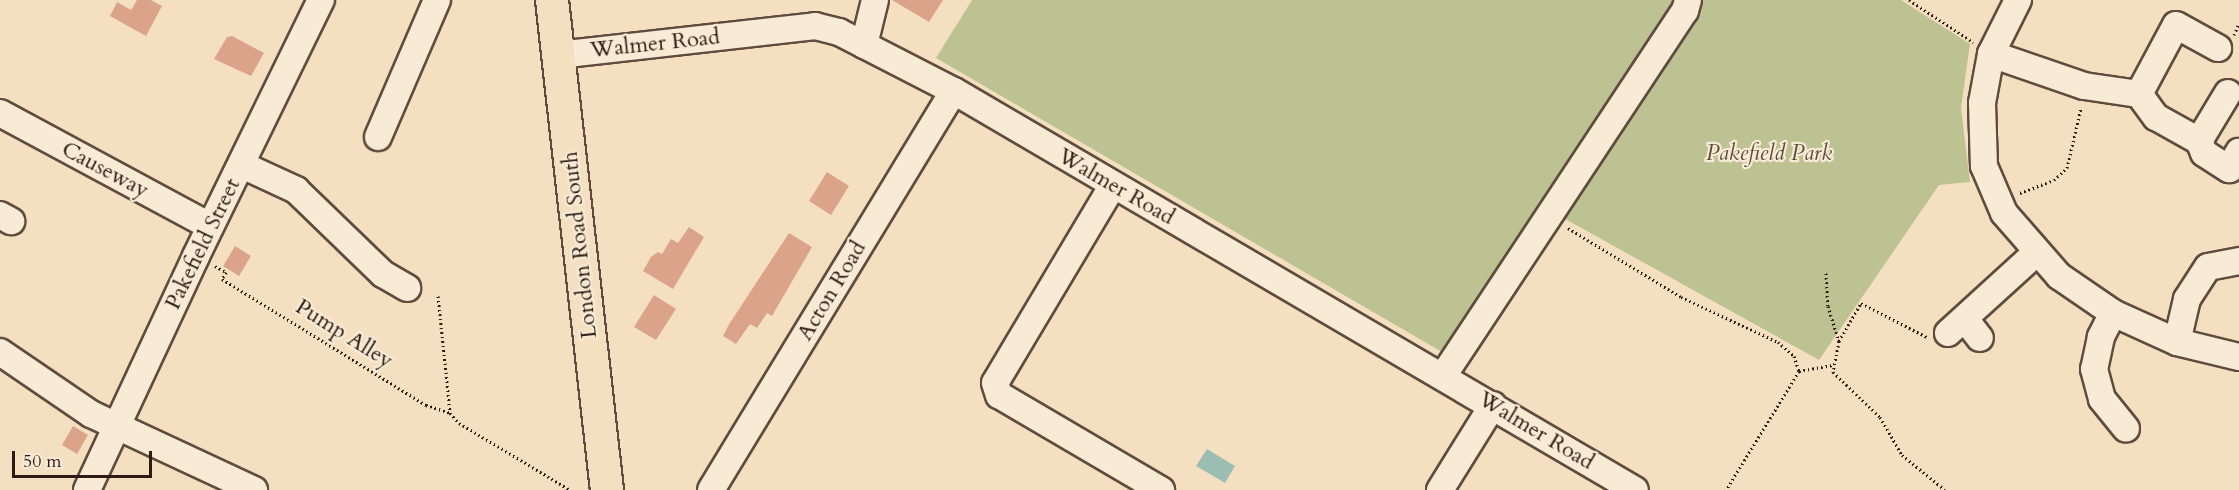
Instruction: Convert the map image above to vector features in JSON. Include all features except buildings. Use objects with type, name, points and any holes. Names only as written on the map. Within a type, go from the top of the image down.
[{"type":"main road","name":"London Road South","points":[[552,0],[607,490]]},
{"type":"street","name":"Pakefield Street","points":[[87,490],[210,226],[242,165],[321,0]]},
{"type":"street","points":[[378,137],[437,0]]},
{"type":"street","points":[[864,45],[875,0]]},
{"type":"street","points":[[1443,376],[1688,0]]},
{"type":"street","points":[[2018,0],[1991,54],[1982,103],[1984,166],[1998,200],[2036,254],[2059,276],[2113,313],[2177,342],[2239,357]]},
{"type":"street","points":[[2143,86],[2176,25],[2218,48]]},
{"type":"street","name":"Walmer Road","points":[[558,55],[815,26],[839,32],[954,91],[1635,490]]},
{"type":"street","points":[[1991,54],[2084,86],[2143,86]]},
{"type":"street","points":[[2143,86],[2156,117],[2199,141],[2204,153],[2229,169],[2239,152]]},
{"type":"street","name":"Acton Road","points":[[711,490],[954,91]]},
{"type":"street","points":[[2199,141],[2228,93]]},
{"type":"street","name":"Causeway","points":[[0,113],[210,226]]},
{"type":"street","points":[[242,165],[296,190],[369,244],[383,274],[407,288]]},
{"type":"street","points":[[1113,185],[995,383],[999,395],[1161,490]]},
{"type":"street","points":[[1965,330],[2036,254]]},
{"type":"street","points":[[2177,342],[2187,299],[2208,267],[2239,261]]},
{"type":"street","points":[[2113,313],[2101,337],[2094,369],[2102,399],[2126,429]]},
{"type":"street","points":[[0,352],[116,427],[254,490]]},
{"type":"street","points":[[1440,490],[1493,405]]},
{"type":"path","points":[[1909,0],[1991,54]]},
{"type":"path","points":[[1998,200],[2054,180],[2067,168],[2079,127],[2084,86]]},
{"type":"path","points":[[1549,216],[1681,297],[1778,342],[1794,356],[1799,370]]},
{"type":"path","points":[[1826,273],[1828,306],[1839,341]]},
{"type":"path","name":"Pump Alley","points":[[222,279],[426,405],[450,413],[459,423],[570,490]]},
{"type":"path","points":[[438,296],[450,413]]},
{"type":"path","points":[[1945,490],[1902,455],[1880,417],[1833,372],[1832,365],[1839,341],[1862,303],[1923,337],[1937,338],[1965,330]]},
{"type":"path","points":[[1799,370],[1832,365]]},
{"type":"path","points":[[1726,490],[1799,370]]},
{"type":"green space","name":"Pakefield Park","points":[[972,0],[1901,0],[1970,44],[1961,108],[1970,182],[1939,185],[1819,360],[1540,205],[1442,352],[936,58]]},
{"type":"water","points":[[1207,449],[1235,466],[1225,483],[1196,466]]}]
